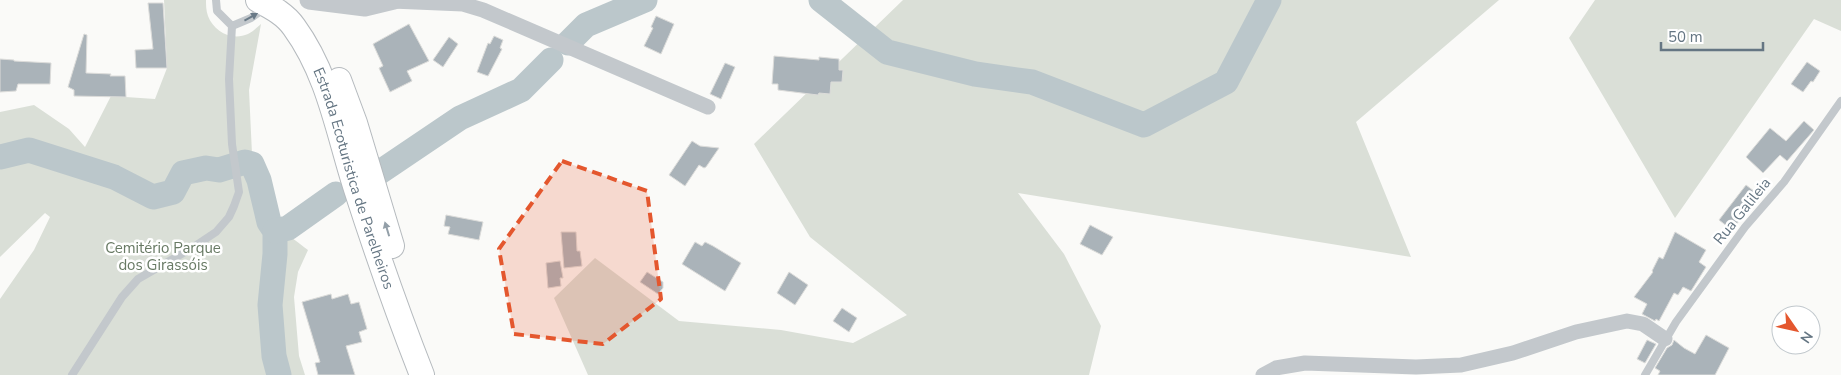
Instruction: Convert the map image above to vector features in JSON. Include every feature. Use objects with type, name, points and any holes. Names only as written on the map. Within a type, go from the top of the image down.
[{"type":"main road","name":"Estrada Ecoturistica de Parelheiros","points":[[274,1],[281,13],[293,25],[320,71],[356,188],[404,330],[422,375]]},
{"type":"main road","name":"Estrada Ecoturistica de Parelheiros","points":[[274,1],[318,35],[336,69],[355,122],[420,337],[436,375]]},
{"type":"street","points":[[309,0],[365,7],[393,1],[463,4],[483,10],[708,107]]},
{"type":"street","points":[[1263,375],[1276,368],[1305,363],[1416,367],[1461,365],[1512,353],[1576,332],[1627,321],[1643,324],[1665,339]]},
{"type":"lane","points":[[72,375],[122,297],[138,279],[216,232],[229,217],[239,192],[232,144],[229,78],[232,26],[217,11],[216,0]]},
{"type":"lane","points":[[232,26],[251,18],[274,1]]},
{"type":"lane","name":"Rua Galileia","points":[[1645,375],[1665,339],[1719,262],[1754,216],[1784,182],[1841,101]]},
{"type":"highlighted area","points":[[562,161],[647,191],[661,299],[603,344],[514,334],[499,249]]},
{"type":"green space","name":"Cemitério Parque dos Girassóis","points":[[164,0],[206,0],[207,12],[211,22],[219,31],[230,36],[248,34],[261,24],[249,90],[252,154],[265,173],[272,212],[279,225],[308,250],[298,272],[294,297],[299,356],[305,375],[0,375],[0,299],[34,250],[50,217],[45,213],[0,257],[0,112],[34,105],[69,129],[85,147],[111,96],[155,99],[167,68]]},
{"type":"green space","points":[[903,0],[1499,0],[1356,122],[1411,257],[1018,193],[1064,254],[1101,326],[1089,375],[588,375],[554,298],[595,258],[679,321],[781,330],[853,343],[907,315],[810,237],[754,144]]},
{"type":"green space","points":[[1595,0],[1841,0],[1841,31],[1814,19],[1675,218],[1569,38]]},
{"type":"building","points":[[148,3],[163,3],[167,68],[136,68],[135,50],[153,49]]},
{"type":"building","points":[[656,16],[674,24],[661,54],[644,46],[653,28],[651,27]]},
{"type":"building","points":[[409,24],[429,61],[407,71],[412,81],[390,92],[379,68],[383,66],[373,44]]},
{"type":"building","points":[[84,34],[87,35],[86,73],[125,76],[126,97],[74,96],[74,90],[68,87]]},
{"type":"building","points":[[494,36],[503,40],[500,48],[502,49],[488,76],[477,72],[488,43],[490,44]]},
{"type":"building","points":[[449,37],[458,44],[443,67],[433,60]]},
{"type":"building","points":[[774,56],[819,60],[819,57],[839,59],[839,70],[843,70],[842,82],[831,82],[830,94],[819,93],[818,95],[778,90],[778,84],[772,84]]},
{"type":"building","points":[[0,59],[51,63],[50,84],[18,84],[16,91],[0,92]]},
{"type":"building","points":[[1807,62],[1820,71],[1803,92],[1791,84]]},
{"type":"building","points":[[725,63],[735,67],[721,99],[710,94]]},
{"type":"building","points":[[1804,121],[1814,130],[1787,161],[1780,155],[1763,173],[1746,157],[1770,128],[1786,141]]},
{"type":"building","points":[[692,141],[700,146],[719,148],[706,167],[704,168],[699,165],[685,186],[669,175]]},
{"type":"building","points":[[1746,185],[1759,195],[1732,230],[1719,220]]},
{"type":"building","points":[[446,215],[483,222],[479,240],[448,234],[450,227],[444,226]]},
{"type":"building","points":[[1090,225],[1113,237],[1102,255],[1080,244]]},
{"type":"building","points":[[561,232],[576,232],[577,251],[580,251],[582,266],[564,268]]},
{"type":"building","points":[[1675,232],[1706,250],[1699,262],[1706,267],[1691,291],[1683,287],[1678,295],[1674,293],[1659,321],[1656,319],[1655,321],[1642,314],[1647,304],[1634,297],[1653,272],[1659,257],[1663,259]]},
{"type":"building","points":[[695,242],[702,246],[705,242],[741,263],[725,291],[682,264]]},
{"type":"building","points":[[560,261],[563,278],[560,278],[561,286],[548,288],[546,263]]},
{"type":"building","points":[[647,272],[663,282],[663,288],[658,294],[640,282]]},
{"type":"building","points":[[789,272],[808,285],[795,305],[777,293]]},
{"type":"building","points":[[331,294],[332,299],[348,294],[351,304],[359,302],[367,329],[359,332],[362,342],[346,346],[355,375],[318,375],[315,363],[320,362],[302,302]]},
{"type":"building","points":[[842,308],[857,318],[849,332],[833,321]]},
{"type":"building","points":[[1706,335],[1729,348],[1715,375],[1658,375],[1660,371],[1655,368],[1674,340],[1695,354]]},
{"type":"building","points":[[1647,340],[1656,344],[1645,363],[1637,359]]},
{"type":"waterway","points":[[568,43],[586,25],[645,0]]},
{"type":"waterway","points":[[821,0],[887,52],[975,74],[1032,82],[1144,125],[1226,82],[1269,0]]},
{"type":"waterway","points":[[377,174],[460,118],[521,90],[551,60]]},
{"type":"waterway","points":[[0,157],[29,150],[114,177],[153,197],[173,192],[183,173],[206,168],[219,170],[245,162],[252,164],[259,180],[269,222],[275,231],[275,254],[270,305],[274,356],[279,375]]},
{"type":"waterway","points":[[275,231],[288,228],[336,194]]}]
